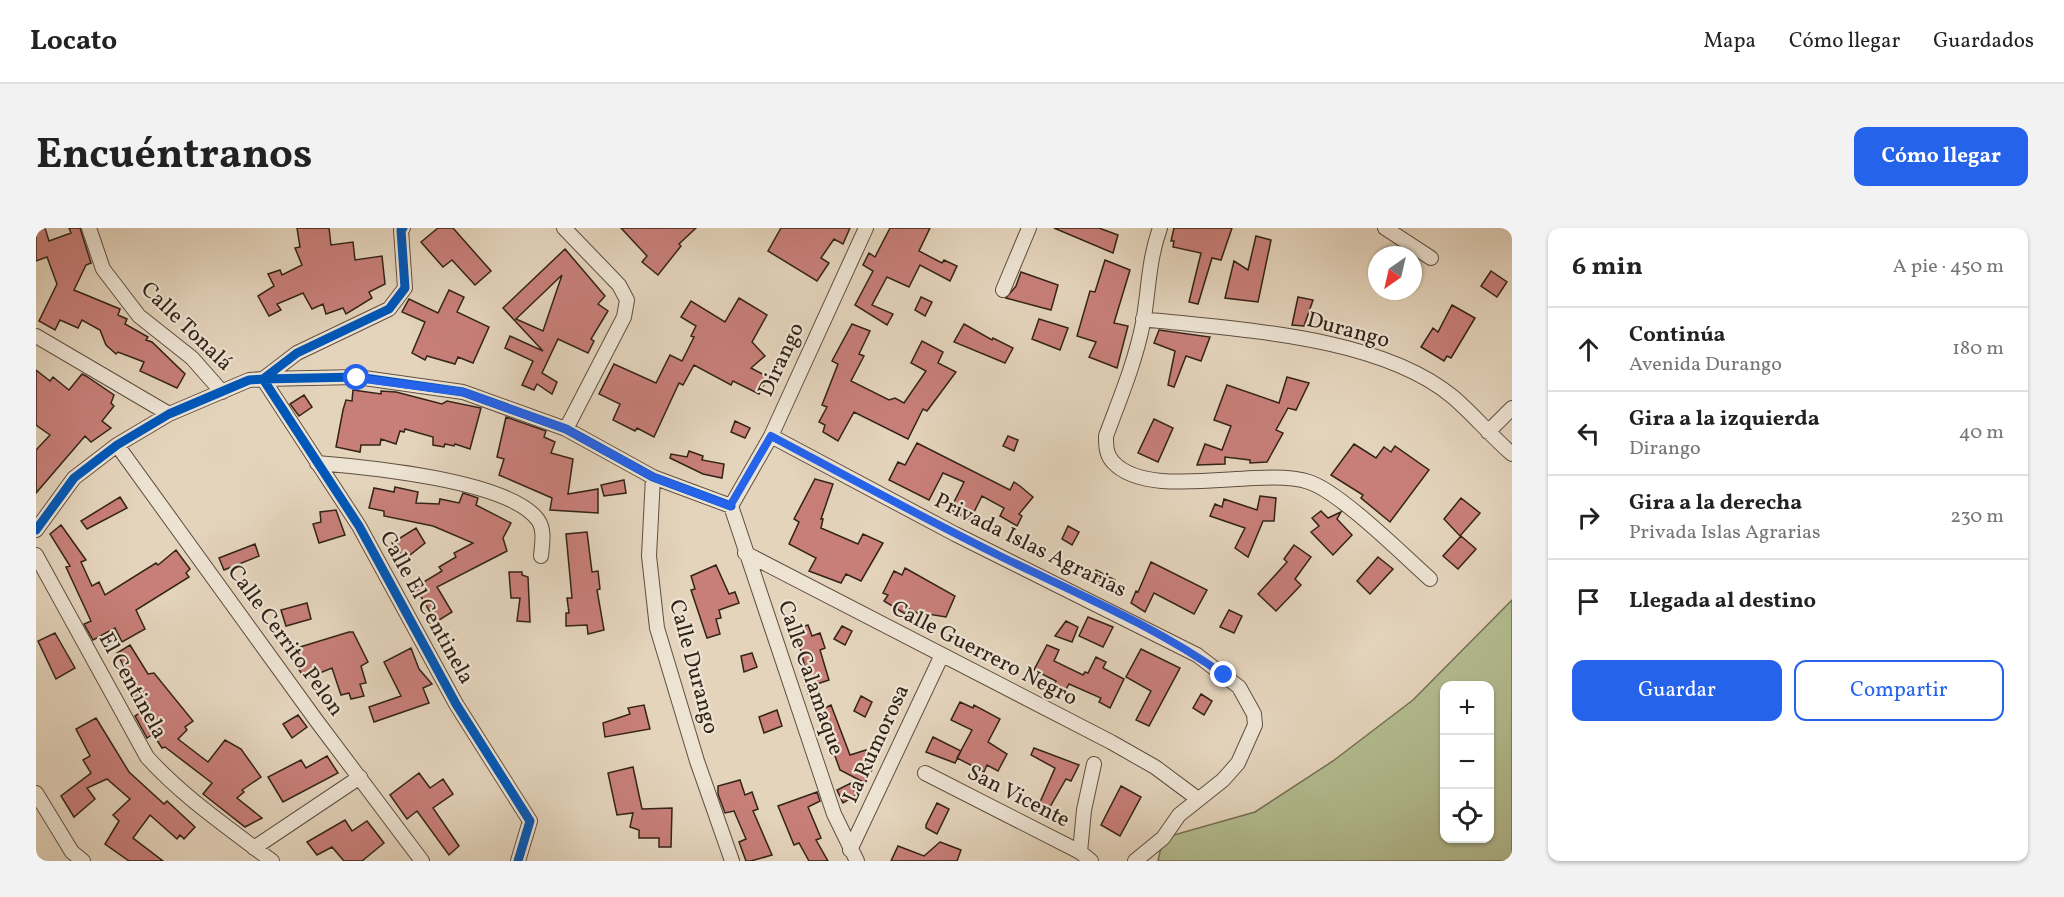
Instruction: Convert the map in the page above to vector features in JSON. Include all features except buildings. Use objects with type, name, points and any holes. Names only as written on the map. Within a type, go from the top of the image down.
[{"type":"street","name":"Calle Tonalá","points":[[89,228],[103,268],[139,316],[192,358],[222,392]]},
{"type":"street","points":[[564,228],[619,285],[627,300],[624,317],[566,429]]},
{"type":"street","name":"Dirango","points":[[730,506],[771,436],[866,228]]},
{"type":"street","points":[[1003,290],[1029,228]]},
{"type":"street","points":[[1160,228],[1147,276],[1143,320],[1134,364],[1106,436],[1106,449],[1112,462],[1127,472],[1148,478],[1189,482],[1293,478],[1311,482],[1338,499],[1430,579]]},
{"type":"street","points":[[1385,228],[1431,258]]},
{"type":"street","points":[[264,379],[297,353],[389,309],[405,288],[401,229]]},
{"type":"street","name":"Durango","points":[[1143,320],[1254,332],[1325,343],[1409,370],[1452,397],[1512,454]]},
{"type":"street","points":[[36,336],[170,414]]},
{"type":"street","points":[[36,530],[74,478],[117,445],[170,414],[249,380],[264,379],[357,378],[463,392],[566,429],[653,477],[730,506]]},
{"type":"street","name":"Calle El Centinela","points":[[264,379],[359,526],[456,704],[530,821],[518,861]]},
{"type":"street","points":[[1488,432],[1512,408]]},
{"type":"street","name":"Privada Islas Agrarias","points":[[771,436],[955,534],[1197,655],[1239,687],[1254,714],[1255,725],[1238,763],[1223,780],[1198,799]]},
{"type":"street","name":"Calle Cerrito Pelon","points":[[117,445],[422,861]]},
{"type":"street","points":[[317,463],[442,479],[497,495],[526,510],[538,520],[543,531],[541,556]]},
{"type":"street","name":"Calle Durango","points":[[653,477],[649,556],[657,628],[697,761],[732,861]]},
{"type":"street","name":"Calle Calamaque","points":[[730,506],[834,814],[853,856]]},
{"type":"street","name":"Calle Guerrero Negro","points":[[745,553],[1146,762],[1198,799]]},
{"type":"street","name":"El Centinela","points":[[36,555],[147,757],[177,786],[272,861]]},
{"type":"street","name":"La Rumorosa","points":[[853,856],[941,657]]},
{"type":"street","points":[[1080,852],[1084,810],[1094,764]]},
{"type":"street","name":"San Vicente","points":[[925,773],[1080,852],[1091,861]]},
{"type":"street","points":[[254,848],[360,777]]},
{"type":"street","points":[[36,793],[77,858]]},
{"type":"street","points":[[1135,861],[1163,838],[1179,815],[1198,799]]},
{"type":"green space","points":[[1512,600],[1512,861],[1158,861],[1163,838],[1255,812],[1333,761],[1413,700]]},
{"type":"cycle path","points":[[403,228],[401,230],[405,288],[389,309],[297,353],[263,379],[359,526],[456,704],[530,821],[518,861]]},
{"type":"cycle path","points":[[36,530],[74,478],[117,445],[169,414],[249,380],[263,379],[357,377],[463,392],[566,429],[653,477],[731,506]]},
{"type":"route","points":[[357,378],[463,392],[566,429],[653,477],[730,506],[744,486],[771,436],[955,534],[1197,655],[1224,675]]}]
